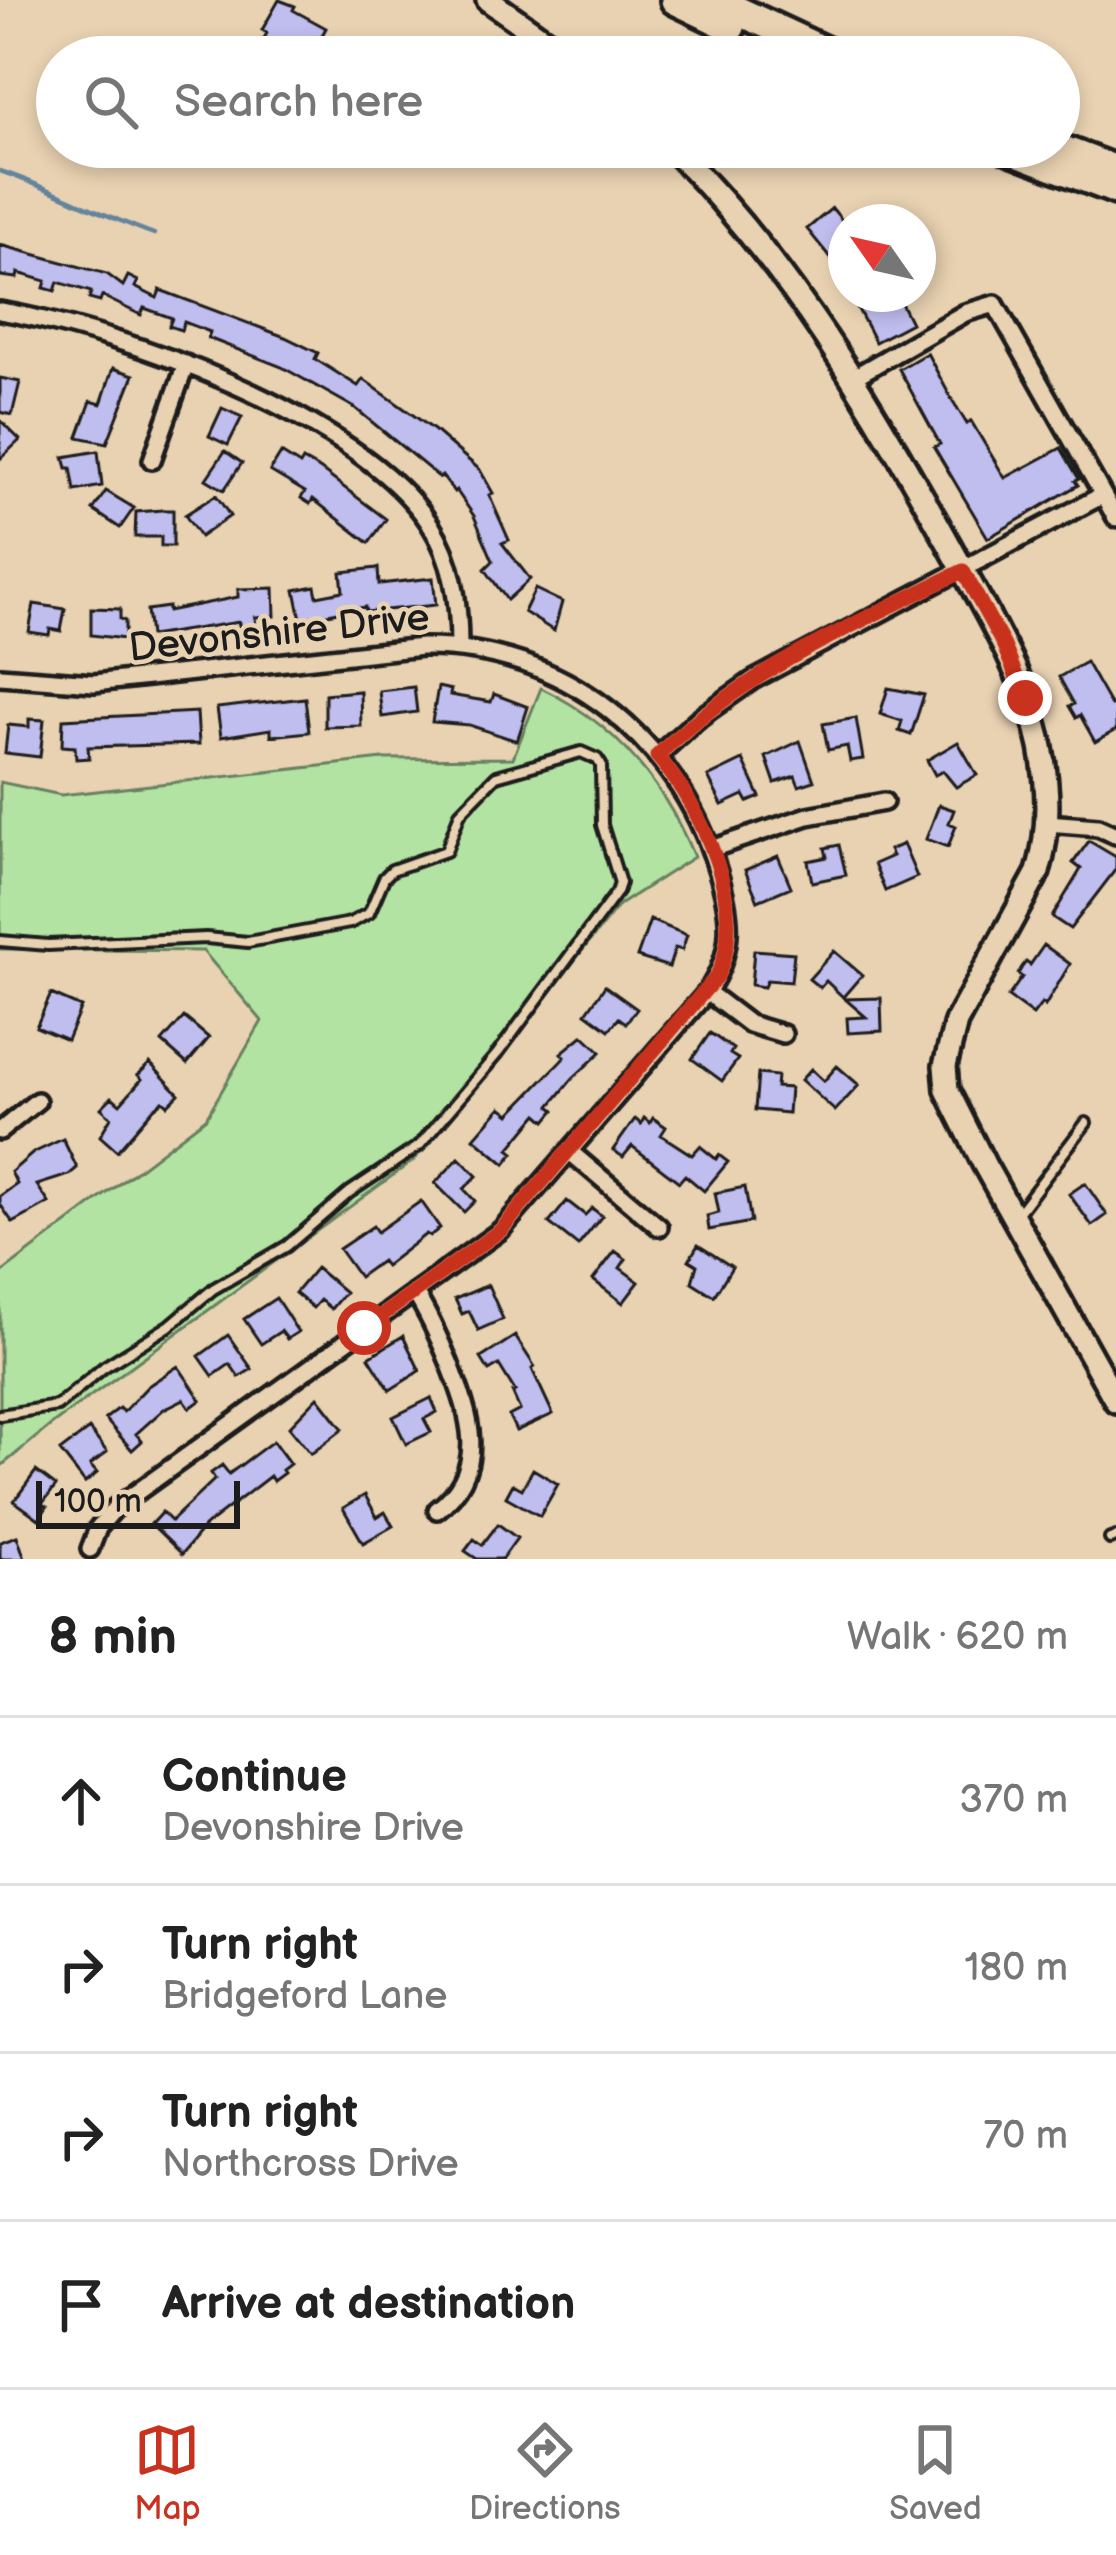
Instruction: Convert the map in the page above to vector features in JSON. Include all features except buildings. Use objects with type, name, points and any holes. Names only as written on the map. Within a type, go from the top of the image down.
[{"type":"highway","points":[[675,0],[751,36]]},
{"type":"highway","points":[[715,0],[792,36]]},
{"type":"highway","points":[[1080,156],[1116,170]]},
{"type":"highway","points":[[1059,168],[1116,190]]},
{"type":"street","points":[[488,0],[539,36]]},
{"type":"street","points":[[691,168],[763,246],[854,377],[1004,646],[1040,741],[1047,823],[1038,872],[956,1022],[945,1066],[947,1090],[1116,1401]]},
{"type":"street","points":[[854,377],[964,313],[995,304],[1116,518]]},
{"type":"street","points":[[0,311],[107,338],[215,374],[365,460],[414,502],[437,536],[455,582],[459,647]]},
{"type":"street","points":[[152,460],[185,364]]},
{"type":"street","points":[[657,756],[699,718],[753,680],[1103,495]]},
{"type":"street","name":"Devonshire Drive","points":[[0,676],[94,683],[387,649],[459,647],[501,656],[558,676],[600,704],[657,756],[686,794],[711,849],[730,930],[724,962],[707,992],[501,1230],[115,1508],[98,1528],[90,1549]]},
{"type":"street","points":[[711,849],[808,816],[884,802]]},
{"type":"street","points":[[1047,823],[1098,827],[1116,836]]},
{"type":"street","points":[[707,992],[749,1024],[783,1034]]},
{"type":"street","points":[[0,1130],[37,1102]]},
{"type":"street","points":[[569,1151],[659,1227]]},
{"type":"street","points":[[416,1293],[446,1355],[473,1432],[472,1458],[465,1476],[437,1510]]},
{"type":"lane","points":[[0,940],[48,945],[206,938],[248,943],[350,923],[369,913],[392,870],[446,851],[460,813],[496,776],[581,752],[601,765],[602,825],[618,872],[617,892],[498,1053],[419,1146],[350,1192],[287,1246],[213,1289],[170,1326],[104,1366],[57,1406],[0,1414]]},
{"type":"lane","points":[[1014,1218],[1086,1123]]},
{"type":"green space","points":[[541,688],[592,718],[634,757],[667,803],[694,857],[619,905],[414,1160],[0,1467],[0,1274],[206,1118],[262,1021],[203,951],[0,949],[0,782],[61,795],[383,759],[513,758]]},
{"type":"waterway","points":[[0,171],[154,234]]},
{"type":"route","points":[[364,1328],[501,1230],[717,976],[730,930],[722,884],[686,794],[657,756],[681,732],[753,680],[963,571],[1004,646],[1025,698]]}]
